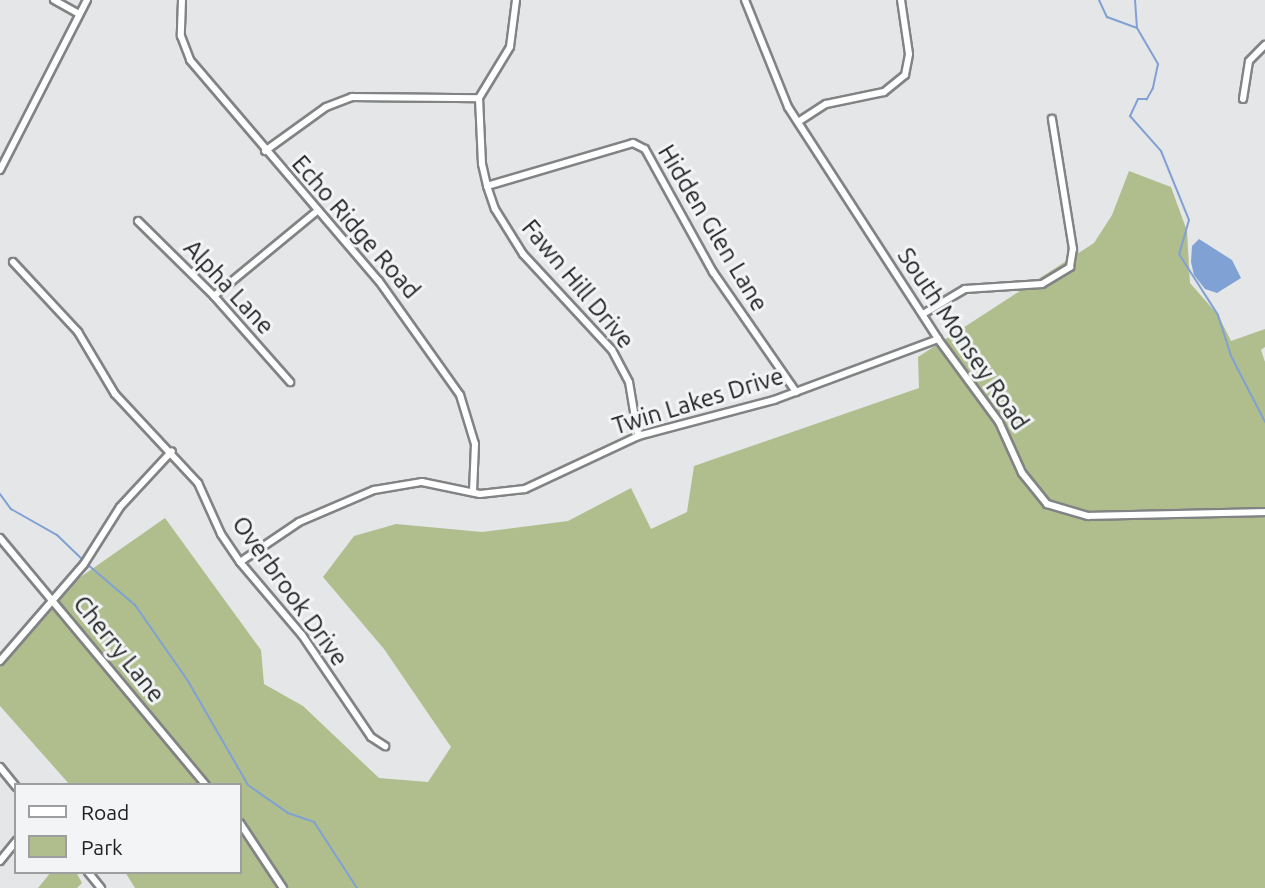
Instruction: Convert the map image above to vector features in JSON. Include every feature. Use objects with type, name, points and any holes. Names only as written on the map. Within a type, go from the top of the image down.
[{"type":"street","points":[[54,0],[79,13]]},
{"type":"street","points":[[0,170],[86,0]]},
{"type":"street","name":"Echo Ridge Road","points":[[182,0],[181,36],[190,60],[316,212],[395,301],[460,395],[475,444],[473,492]]},
{"type":"street","points":[[265,151],[326,107],[352,97],[479,98],[510,47],[516,0]]},
{"type":"street","name":"South Monsey Road","points":[[745,0],[788,107],[938,339],[999,422],[1022,472],[1046,504],[1088,516],[1265,512]]},
{"type":"street","points":[[798,122],[826,104],[884,92],[905,75],[909,54],[901,0]]},
{"type":"street","points":[[1243,99],[1249,61],[1265,45]]},
{"type":"street","name":"Fawn Hill Drive","points":[[479,98],[481,153],[487,186],[495,209],[523,254],[612,350],[629,382],[638,436]]},
{"type":"street","points":[[923,314],[965,289],[1042,284],[1070,267],[1073,248],[1052,119]]},
{"type":"street","name":"Hidden Glen Lane","points":[[487,186],[633,143],[645,149],[713,272],[796,392]]},
{"type":"street","points":[[214,296],[316,212]]},
{"type":"street","name":"Alpha Lane","points":[[138,221],[214,296],[290,382]]},
{"type":"street","name":"Overbrook Drive","points":[[13,262],[78,332],[115,394],[172,451],[198,483],[221,534],[240,562],[302,635],[371,737],[385,746]]},
{"type":"street","name":"Twin Lakes Drive","points":[[240,562],[309,517],[374,490],[422,482],[498,494],[525,489],[638,436],[796,392],[938,339]]},
{"type":"street","points":[[0,661],[52,597],[84,564],[120,507],[172,451]]},
{"type":"street","name":"Cherry Lane","points":[[0,538],[52,597],[204,783]]},
{"type":"street","points":[[0,767],[14,784]]},
{"type":"street","points":[[242,826],[283,888]]},
{"type":"street","points":[[0,862],[14,844]]},
{"type":"street","points":[[90,874],[102,888]]},
{"type":"green space","points":[[1129,171],[1171,187],[1187,231],[1190,283],[1218,315],[1231,341],[1265,329],[1265,347],[1261,350],[1265,362],[1265,888],[135,888],[126,874],[242,874],[242,783],[68,783],[0,706],[0,661],[52,597],[165,518],[261,650],[264,684],[303,706],[379,778],[428,782],[451,747],[384,649],[323,577],[354,536],[396,524],[482,532],[568,521],[631,488],[651,529],[687,512],[694,466],[919,388],[918,357],[1094,243],[1112,215]]},
{"type":"green space","points":[[49,874],[77,874],[82,883],[77,888],[38,888]]},
{"type":"water","points":[[1199,239],[1232,260],[1241,278],[1217,293],[1205,289],[1194,275],[1191,262],[1192,246]]},
{"type":"waterway","points":[[1099,0],[1107,17],[1137,28],[1158,64],[1153,88],[1147,99],[1138,99],[1130,116],[1161,151],[1189,220],[1179,254],[1218,315],[1231,356],[1265,422]]},
{"type":"waterway","points":[[1135,0],[1137,27]]},
{"type":"waterway","points":[[0,494],[11,509],[57,535],[83,560]]},
{"type":"waterway","points":[[87,564],[135,605],[188,681],[248,785],[288,813],[314,822],[357,888]]}]
